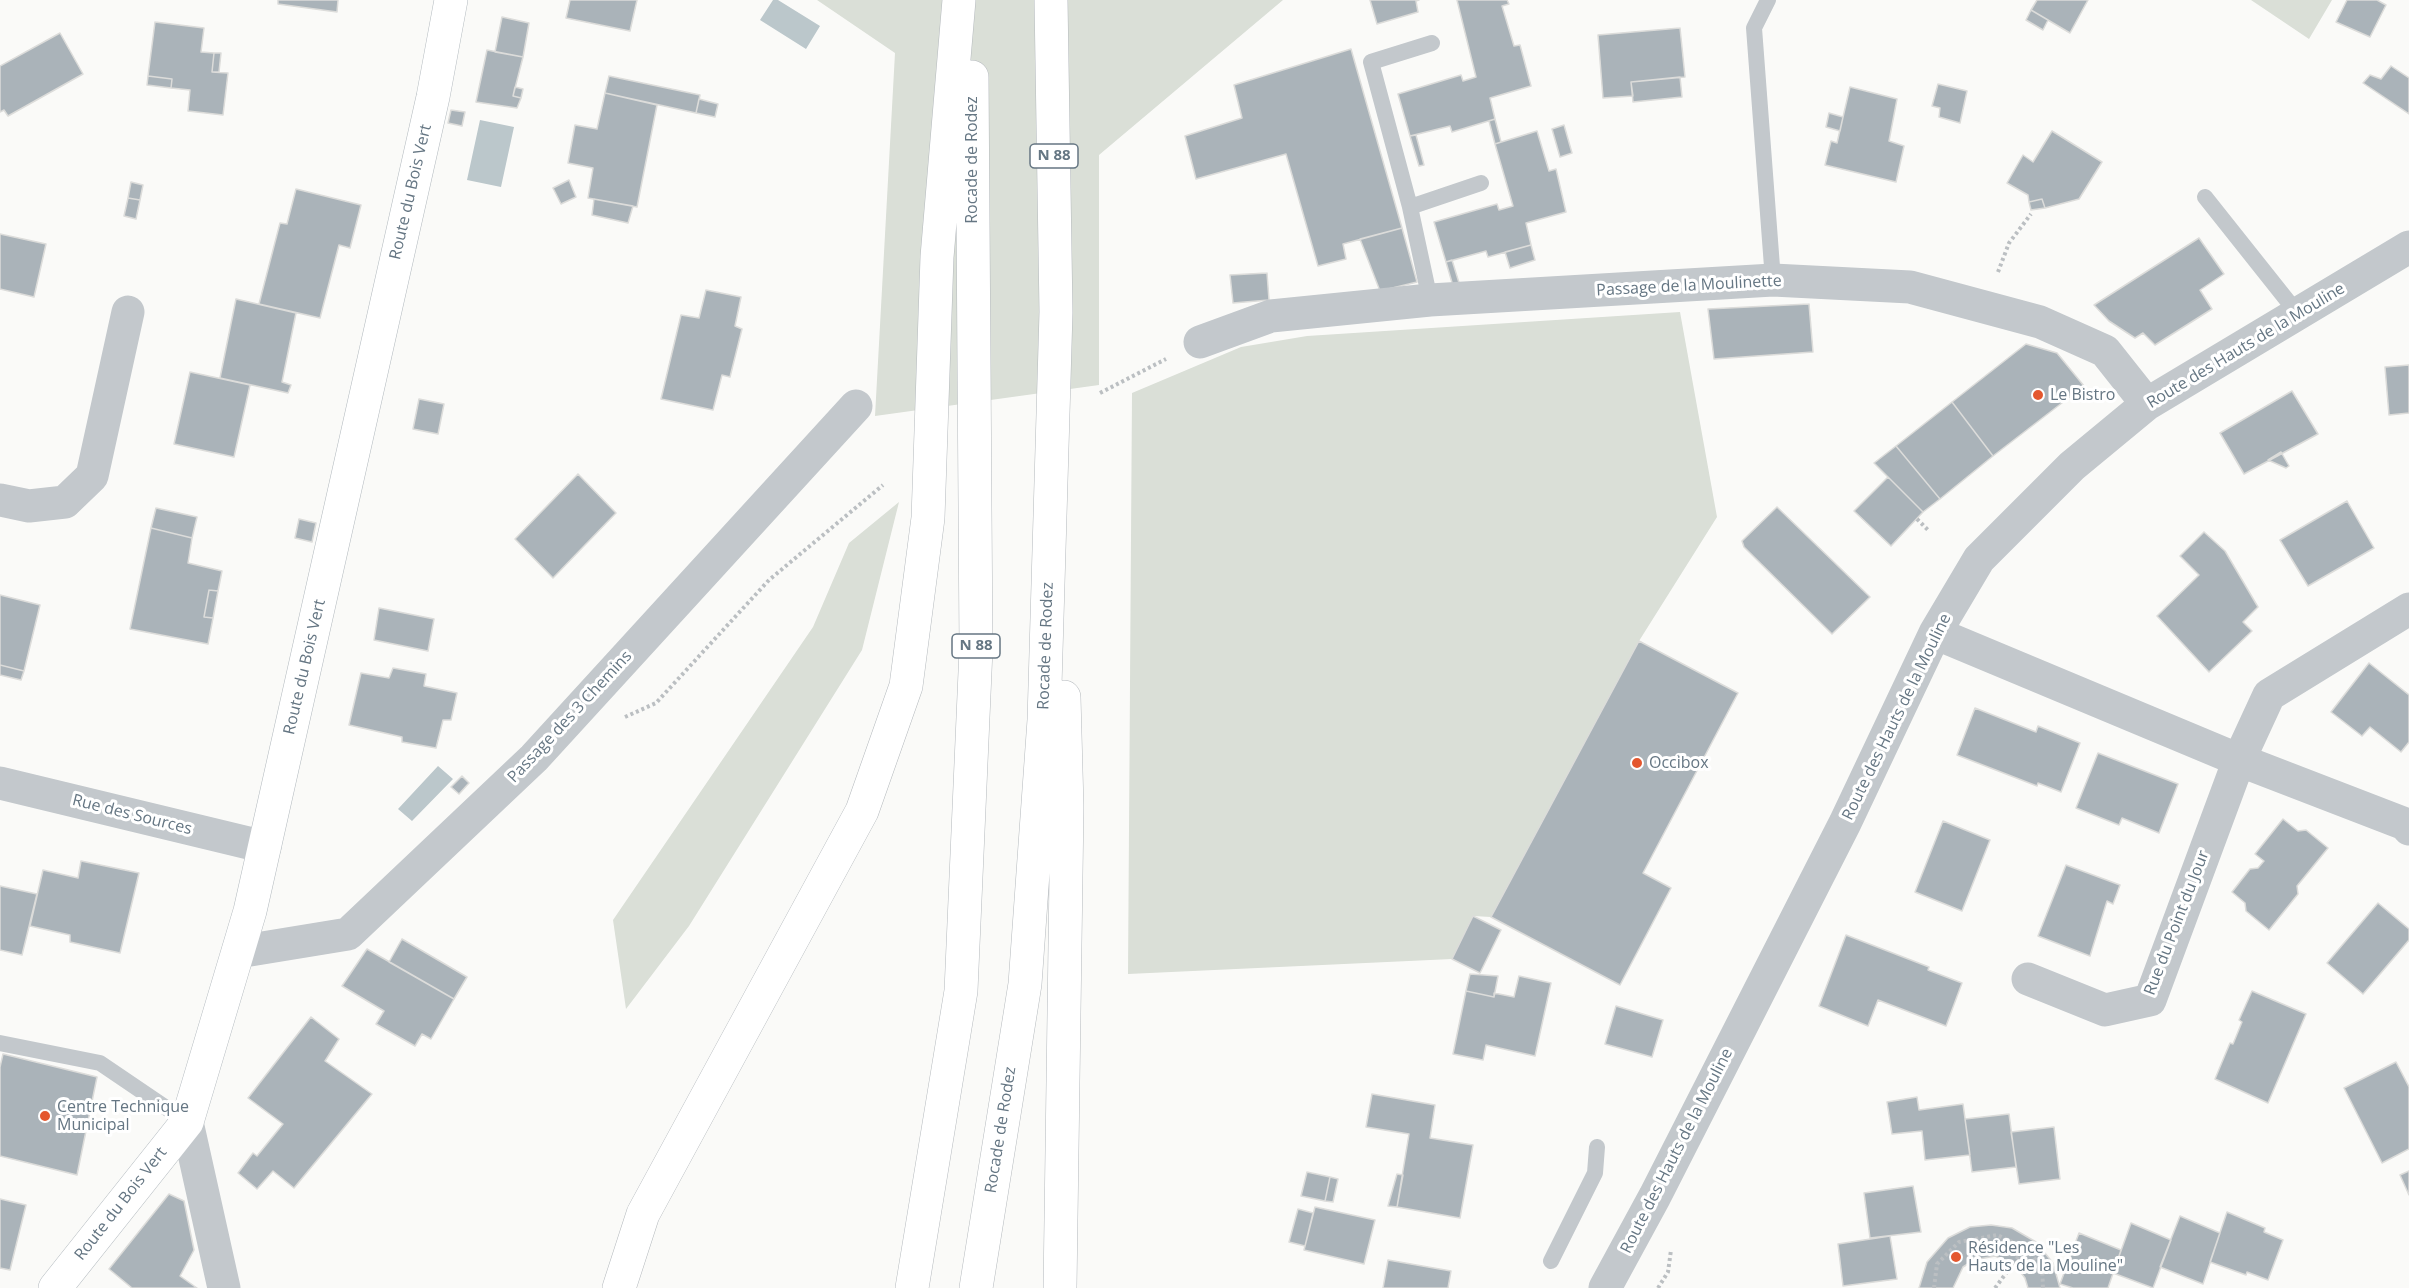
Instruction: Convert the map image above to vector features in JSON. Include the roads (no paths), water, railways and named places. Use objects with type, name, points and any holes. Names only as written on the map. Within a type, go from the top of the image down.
[{"type":"main road","name":"Route du Bois Vert","points":[[55,1288],[187,1122],[238,952],[265,847],[433,97],[452,0]]},
{"type":"main road","points":[[619,1288],[643,1214],[862,811],[906,686],[928,518],[937,257],[959,0]]},
{"type":"main road","name":"Rocade de Rodez","points":[[912,1288],[961,991],[976,649],[971,0]]},
{"type":"main road","name":"Rocade de Rodez","points":[[976,1288],[1025,984],[1044,720],[1056,312],[1052,0]]},
{"type":"main road","points":[[1056,312],[1067,807],[1060,1288]]},
{"type":"street","name":"Route des Hauts de la Mouline","points":[[1605,1288],[1655,1196],[1840,834],[1935,633],[1979,559],[2072,466],[2147,404],[2409,247]]},
{"type":"street","name":"Passage de la Moulinette","points":[[1200,342],[1271,316],[1430,300],[1773,280],[1910,287],[2040,322],[2105,351],[2147,404]]},
{"type":"street","points":[[0,500],[29,506],[65,502],[92,476],[128,312]]},
{"type":"street","name":"Passage des 3 Chemins","points":[[238,952],[348,934],[534,758],[856,406]]},
{"type":"street","name":"Rue du Point du Jour","points":[[2028,979],[2106,1010],[2150,1000],[2239,760],[2269,695],[2409,609]]},
{"type":"street","points":[[1935,633],[2239,760],[2405,824],[2409,829]]},
{"type":"street","name":"Rue des Sources","points":[[0,783],[265,847]]},
{"type":"street","points":[[187,1122],[224,1288]]},
{"type":"lane","points":[[1768,0],[1754,28],[1773,280]]},
{"type":"lane","points":[[1430,300],[1410,207],[1371,62],[1432,43]]},
{"type":"lane","points":[[1410,207],[1481,183]]},
{"type":"lane","points":[[2205,197],[2298,314]]},
{"type":"lane","points":[[0,1044],[100,1063],[187,1122]]},
{"type":"lane","points":[[1551,1261],[1595,1173],[1597,1148]]},
{"type":"place","name":"Le Bistro","points":[[2038,395]]},
{"type":"place","name":"Occibox","points":[[1637,763]]},
{"type":"place","name":"Centre Technique Municipal","points":[[45,1116]]},
{"type":"place","name":"Résidence \"Les Hauts de la Mouline\"","points":[[1956,1257]]}]
